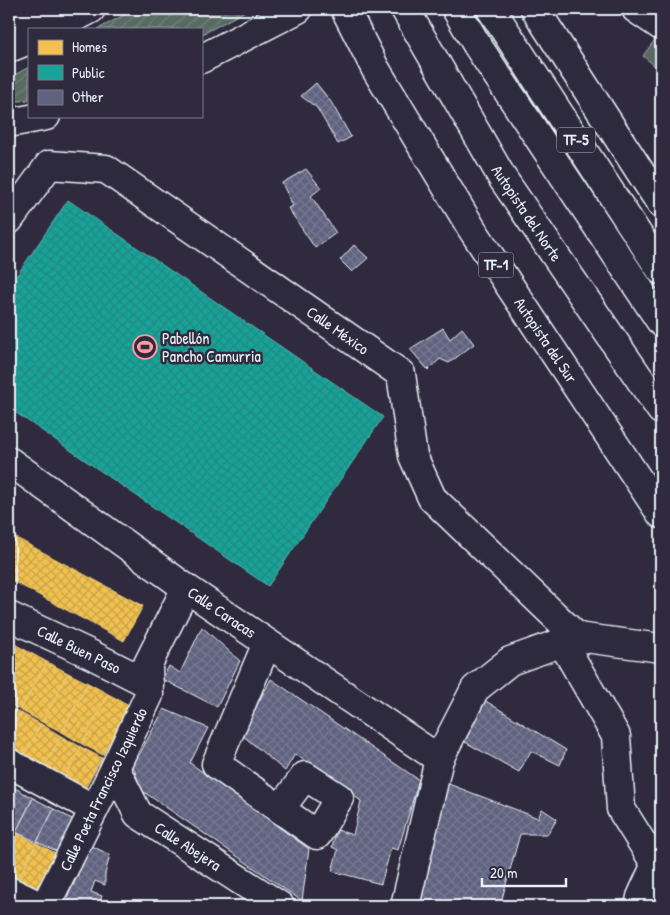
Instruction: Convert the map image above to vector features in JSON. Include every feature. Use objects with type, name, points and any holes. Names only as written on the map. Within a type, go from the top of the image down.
[{"type":"main road","points":[[9,25],[47,9]]},
{"type":"main road","points":[[55,28],[91,9]]},
{"type":"main road","points":[[202,58],[298,9]]},
{"type":"main road","name":"Autopista del Sur","points":[[345,9],[374,68],[472,229],[661,514]]},
{"type":"main road","name":"Autopista del Norte","points":[[405,9],[503,179],[661,410]]},
{"type":"main road","points":[[456,9],[477,45],[661,322]]},
{"type":"main road","name":"TF-5","points":[[491,9],[661,270]]},
{"type":"main road","points":[[515,9],[569,64]]},
{"type":"main road","points":[[534,9],[661,204]]},
{"type":"main road","points":[[549,9],[569,64]]},
{"type":"main road","points":[[636,9],[661,26]]},
{"type":"main road","points":[[9,48],[28,40]]},
{"type":"main road","points":[[9,123],[35,118]]},
{"type":"main road","name":"Calle México","points":[[9,220],[49,165],[106,169],[401,374],[413,456],[432,498],[570,640]]},
{"type":"main road","name":"Calle Caracas","points":[[9,462],[186,588],[439,759]]},
{"type":"main road","name":"Calle Poeta Francisco Izquierdo","points":[[44,906],[115,768],[149,695],[148,664],[186,588]]},
{"type":"main road","name":"Calle Buen Paso","points":[[9,616],[149,684]]},
{"type":"main road","points":[[570,640],[616,736],[621,809],[658,859],[641,897],[639,906]]},
{"type":"main road","points":[[404,906],[439,759],[475,689],[510,661],[570,640],[661,648]]},
{"type":"main road","points":[[267,642],[216,764],[280,809]]},
{"type":"main road","points":[[9,763],[94,809]]},
{"type":"main road","name":"Calle Abejera","points":[[115,768],[138,814],[280,906]]},
{"type":"main road","points":[[9,891],[40,906]]},
{"type":"green space","points":[[135,9],[249,9],[202,34],[202,28],[100,28]]},
{"type":"green space","points":[[656,38],[661,41],[661,71],[643,56]]},
{"type":"green space","points":[[28,68],[28,100],[9,102],[9,78]]},
{"type":"building: Homes","points":[[9,534],[143,606],[124,641],[9,579]]},
{"type":"building: Homes","points":[[9,641],[27,651],[9,685]]},
{"type":"building: Homes","points":[[27,651],[47,662],[20,710],[9,704],[9,685]]},
{"type":"building: Homes","points":[[47,662],[68,673],[42,722],[20,710]]},
{"type":"building: Homes","points":[[68,673],[88,683],[62,732],[42,722]]},
{"type":"building: Homes","points":[[88,683],[108,694],[82,744],[62,732]]},
{"type":"building: Homes","points":[[108,694],[129,705],[103,755],[82,744]]},
{"type":"building: Homes","points":[[9,707],[21,713],[9,735]]},
{"type":"building: Homes","points":[[21,713],[41,724],[21,761],[9,754],[9,735]]},
{"type":"building: Homes","points":[[41,724],[61,736],[42,772],[21,761]]},
{"type":"building: Homes","points":[[61,736],[81,747],[62,783],[42,772]]},
{"type":"building: Homes","points":[[81,747],[102,758],[82,794],[62,783]]},
{"type":"building: Homes","points":[[9,830],[16,833],[9,847]]},
{"type":"building: Homes","points":[[16,833],[36,843],[14,889],[9,887],[9,847]]},
{"type":"building: Homes","points":[[36,843],[57,854],[35,899],[14,889]]},
{"type":"building: Public","name":"Pabellón Pancho Camurria","points":[[68,200],[383,417],[268,586],[9,408],[9,287]]},
{"type":"building: Other","points":[[316,83],[331,102],[351,137],[338,144],[317,108],[301,96]]},
{"type":"building: Other","points":[[306,169],[321,188],[311,196],[336,233],[315,248],[288,208],[293,206],[282,183]]},
{"type":"building: Other","points":[[354,245],[368,258],[352,272],[340,260]]},
{"type":"building: Other","points":[[443,328],[450,339],[462,328],[474,344],[449,363],[440,359],[428,370],[410,349]]},
{"type":"building: Other","points":[[202,627],[240,661],[217,707],[162,679],[169,666],[180,673]]},
{"type":"building: Other","points":[[271,679],[419,780],[398,850],[391,848],[381,884],[332,871],[338,850],[332,847],[337,830],[353,835],[361,801],[295,754],[285,771],[241,734]]},
{"type":"building: Other","points":[[484,700],[566,750],[560,765],[531,751],[519,772],[465,742]]},
{"type":"building: Other","points":[[164,709],[208,728],[190,763],[309,849],[302,901],[141,790],[133,766]]},
{"type":"building: Other","points":[[446,783],[538,818],[542,809],[557,819],[548,834],[520,834],[500,906],[418,906]]},
{"type":"building: Other","points":[[13,787],[33,798],[16,832],[9,828],[9,796]]},
{"type":"building: Other","points":[[33,798],[54,809],[37,842],[16,832]]},
{"type":"building: Other","points":[[54,809],[74,820],[58,852],[37,842]]},
{"type":"building: Other","points":[[90,845],[110,855],[105,874],[105,885],[95,881],[91,892],[102,896],[98,906],[63,906],[78,875],[68,872]]},
{"type":"place","name":"Pabellón Pancho Camurria","points":[[145,347]]}]
